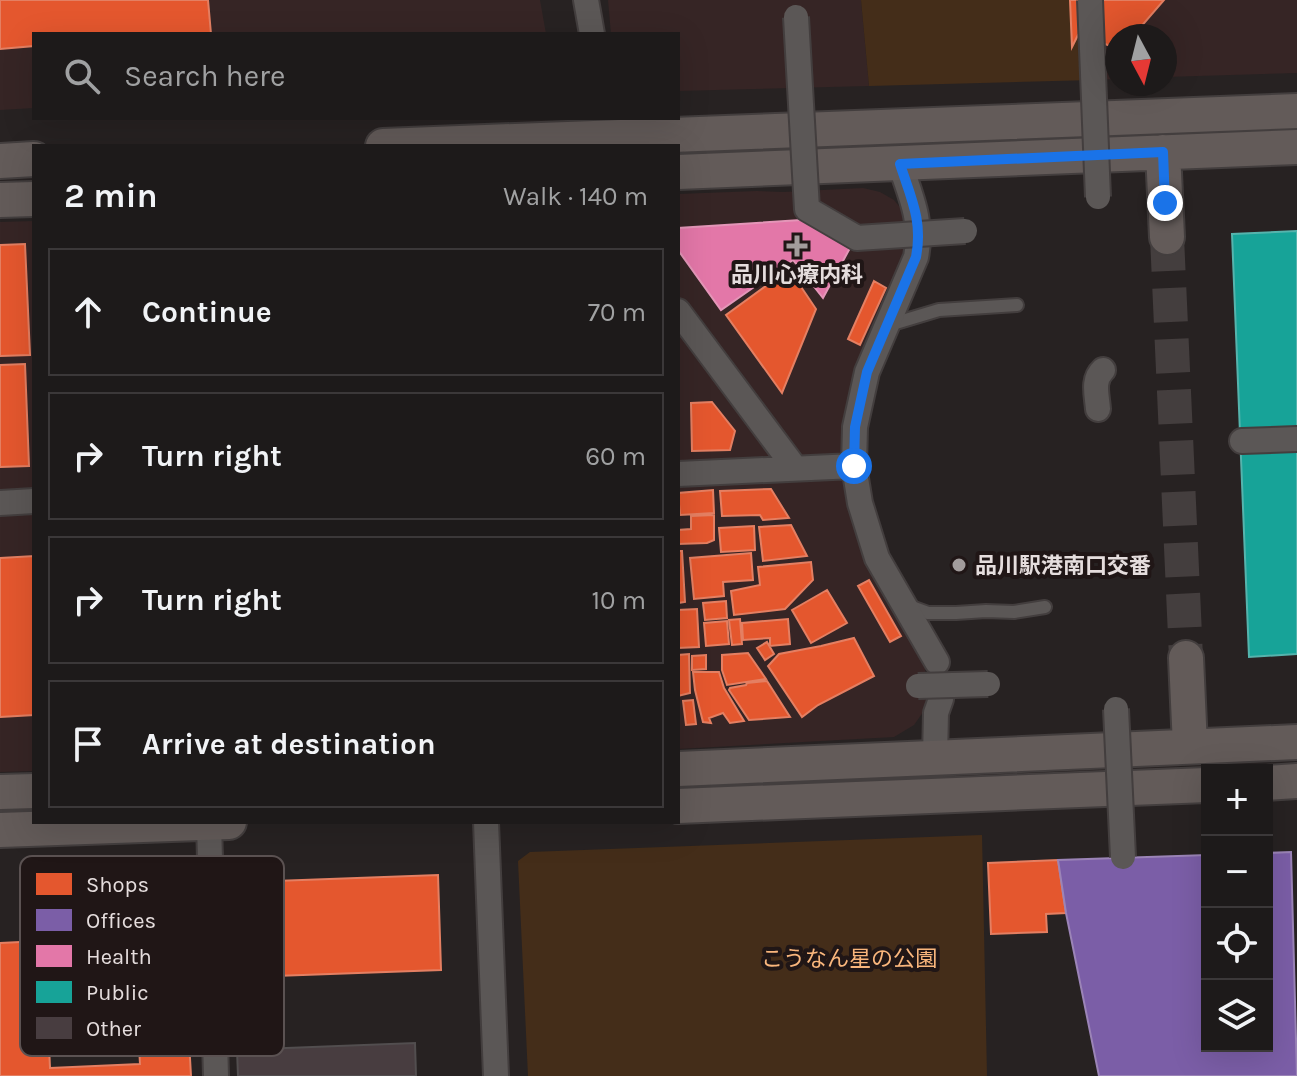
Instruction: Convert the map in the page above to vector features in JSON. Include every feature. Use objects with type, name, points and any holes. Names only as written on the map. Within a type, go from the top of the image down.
[{"type":"street","points":[[586,0],[592,32]]},
{"type":"street","points":[[1093,4],[1098,197]]},
{"type":"street","points":[[796,17],[807,209],[857,238],[965,231]]},
{"type":"street","points":[[419,144],[597,134],[1297,111]]},
{"type":"street","points":[[680,172],[1297,147]]},
{"type":"street","points":[[1163,152],[1167,237]]},
{"type":"street","points":[[0,161],[32,159]]},
{"type":"street","points":[[900,164],[917,214],[920,239],[916,257],[867,372],[855,427],[854,466],[860,503],[877,558],[937,662]]},
{"type":"street","points":[[0,200],[32,199]]},
{"type":"street","points":[[680,314],[795,468]]},
{"type":"street","points":[[1098,409],[1096,380],[1103,370]]},
{"type":"street","points":[[1242,441],[1297,439]]},
{"type":"street","points":[[680,474],[854,466]]},
{"type":"street","points":[[0,503],[32,501]]},
{"type":"street","points":[[1186,658],[1190,746]]},
{"type":"street","points":[[918,686],[988,684]]},
{"type":"street","points":[[935,757],[936,713],[941,699]]},
{"type":"street","points":[[1116,709],[1123,857]]},
{"type":"street","points":[[680,769],[1297,742]]},
{"type":"street","points":[[1273,783],[1297,781]]},
{"type":"street","points":[[680,806],[1201,785]]},
{"type":"street","points":[[0,792],[32,791]]},
{"type":"street","points":[[0,830],[179,824]]},
{"type":"street","points":[[209,824],[210,856]]},
{"type":"street","points":[[486,824],[496,1076]]},
{"type":"street","points":[[215,1056],[216,1076]]},
{"type":"lane","points":[[886,326],[939,310],[1017,305]]},
{"type":"lane","points":[[903,604],[928,613],[1014,612],[1045,607]]},
{"type":"shaded area","points":[[0,0],[540,0],[546,32],[32,32],[32,108],[0,110]]},
{"type":"shaded area","points":[[608,0],[861,0],[869,86],[680,91],[680,32],[611,32]]},
{"type":"shaded area","points":[[1087,0],[1297,0],[1297,73],[1177,77],[1177,24],[1105,24],[1105,79],[1092,80]]},
{"type":"shaded area","points":[[863,188],[880,192],[894,200],[904,212],[907,251],[865,346],[857,372],[869,566],[925,668],[926,708],[914,725],[894,737],[680,749],[680,194]]},
{"type":"shaded area","points":[[32,221],[32,771],[0,772],[0,222]]},
{"type":"green space","points":[[861,0],[1087,0],[1092,80],[869,86]]},
{"type":"green space","name":"こうなん星の公園","points":[[982,835],[987,1076],[528,1076],[518,861],[530,852]]},
{"type":"building: Shops","points":[[0,0],[208,0],[211,32],[32,32],[32,46],[0,49]]},
{"type":"building: Shops","points":[[1070,0],[1164,0],[1143,24],[1105,24],[1105,44],[1078,35],[1072,47]]},
{"type":"building: Shops","points":[[25,244],[30,355],[0,356],[0,245]]},
{"type":"building: Shops","points":[[789,269],[816,309],[782,393],[726,315]]},
{"type":"building: Shops","points":[[874,281],[886,288],[860,345],[848,339]]},
{"type":"building: Shops","points":[[25,364],[29,466],[0,467],[0,365]]},
{"type":"building: Shops","points":[[712,402],[735,431],[730,450],[692,451],[691,403]]},
{"type":"building: Shops","points":[[771,489],[789,518],[763,520],[760,515],[722,516],[720,491]]},
{"type":"building: Shops","points":[[713,490],[714,513],[680,515],[680,493]]},
{"type":"building: Shops","points":[[714,515],[714,540],[680,544],[680,530],[691,529],[691,516]]},
{"type":"building: Shops","points":[[791,525],[807,556],[763,561],[759,527]]},
{"type":"building: Shops","points":[[754,526],[755,550],[721,552],[719,528]]},
{"type":"building: Shops","points":[[680,551],[682,551],[685,602],[680,603]]},
{"type":"building: Shops","points":[[751,553],[753,580],[723,582],[724,596],[694,599],[690,558]]},
{"type":"building: Shops","points":[[32,556],[32,715],[0,717],[0,558]]},
{"type":"building: Shops","points":[[811,562],[813,580],[785,609],[734,615],[731,591],[760,585],[758,567]]},
{"type":"building: Shops","points":[[869,580],[901,636],[890,642],[858,586]]},
{"type":"building: Shops","points":[[827,590],[847,623],[811,643],[792,610]]},
{"type":"building: Shops","points":[[726,601],[727,618],[705,620],[703,603]]},
{"type":"building: Shops","points":[[697,609],[699,647],[680,648],[680,610]]},
{"type":"building: Shops","points":[[740,619],[742,644],[732,645],[729,620]]},
{"type":"building: Shops","points":[[788,619],[790,644],[770,646],[770,638],[743,640],[742,623]]},
{"type":"building: Shops","points":[[727,621],[729,644],[706,646],[704,623]]},
{"type":"building: Shops","points":[[854,638],[874,676],[818,705],[802,717],[768,666],[779,654]]},
{"type":"building: Shops","points":[[767,642],[774,654],[765,660],[757,648]]},
{"type":"building: Shops","points":[[748,653],[766,679],[727,685],[722,670],[722,655]]},
{"type":"building: Shops","points":[[689,654],[690,693],[680,696],[680,655]]},
{"type":"building: Shops","points":[[706,655],[706,669],[692,670],[692,656]]},
{"type":"building: Shops","points":[[693,672],[719,672],[724,688],[744,721],[730,723],[723,713],[709,718],[711,723],[703,722]]},
{"type":"building: Shops","points":[[767,681],[790,717],[749,720],[729,690],[747,683]]},
{"type":"building: Shops","points":[[693,700],[696,724],[686,725],[683,701]]},
{"type":"building: Shops","points":[[1058,860],[1066,913],[1046,914],[1047,932],[991,934],[988,863]]},
{"type":"building: Shops","points":[[438,875],[441,970],[284,976],[284,881]]},
{"type":"building: Shops","points":[[20,942],[20,1056],[49,1056],[50,1068],[140,1064],[140,1056],[190,1056],[191,1076],[0,1076],[0,943]]},
{"type":"building: Offices","points":[[1291,852],[1297,1076],[1099,1076],[1058,860],[1201,855],[1201,1052],[1273,1052],[1273,853]]},
{"type":"building: Health","points":[[816,219],[850,248],[823,298],[793,260],[721,310],[680,253],[680,228]]},
{"type":"building: Public","points":[[1297,231],[1297,654],[1249,657],[1232,234]]},
{"type":"building: Other","points":[[415,1043],[416,1076],[238,1076],[237,1056],[284,1056],[284,1048]]},
{"type":"tunnel","points":[[1167,237],[1186,658]]},
{"type":"place","name":"品川心療内科","points":[[797,246]]},
{"type":"place","name":"品川駅港南口交番","points":[[959,565]]},
{"type":"route","points":[[854,466],[855,427],[867,372],[916,257],[920,239],[917,214],[900,164],[1163,152],[1165,203]]}]
